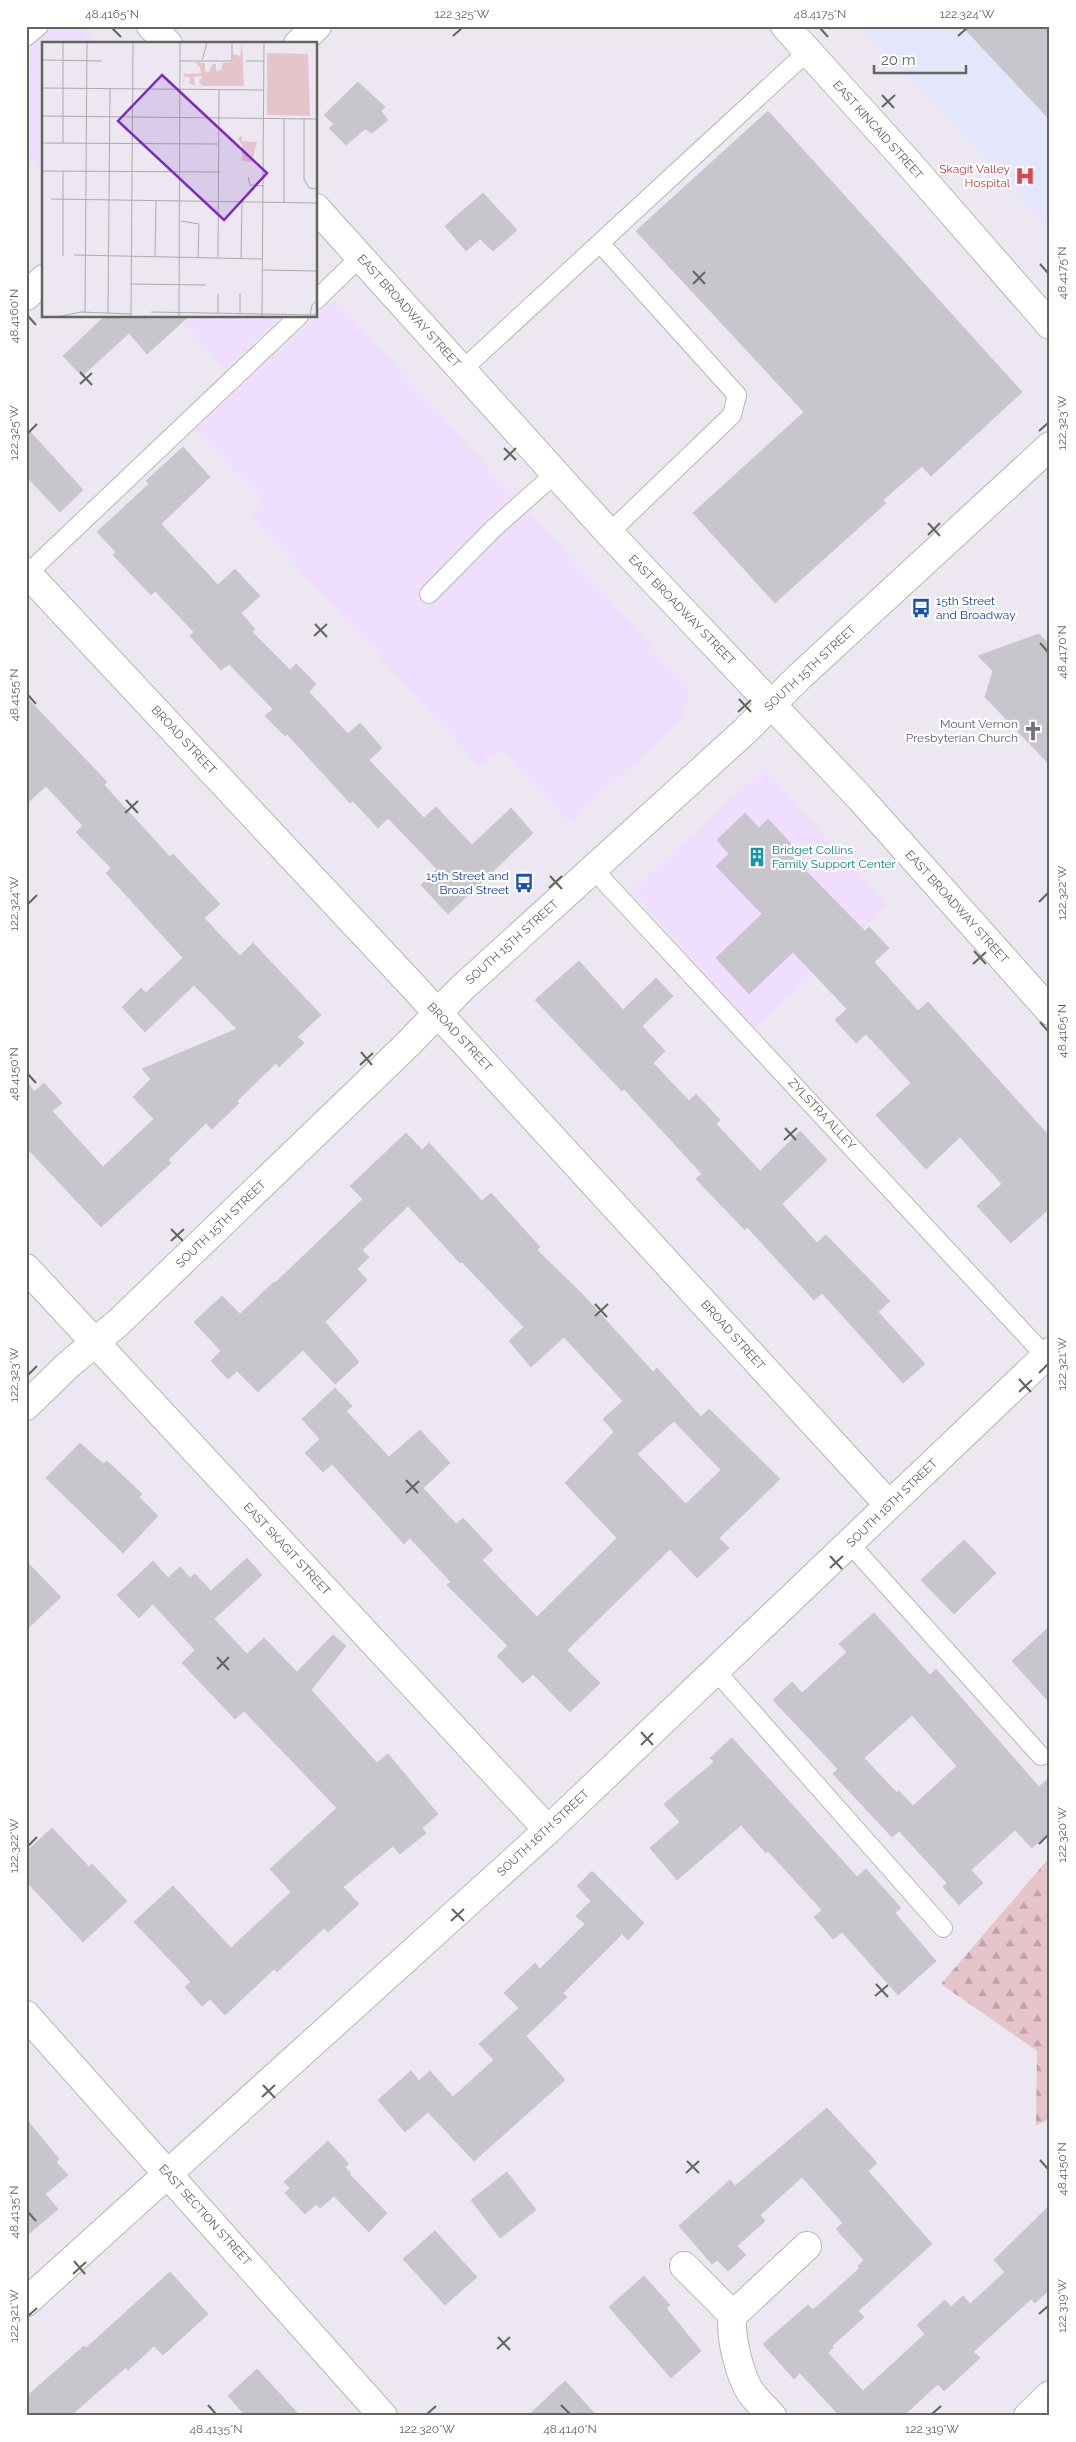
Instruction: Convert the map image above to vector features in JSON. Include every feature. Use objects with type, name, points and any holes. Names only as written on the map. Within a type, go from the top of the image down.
[{"type":"street","points":[[151,26],[166,42]]},
{"type":"street","points":[[300,42],[318,26]]},
{"type":"street","name":"EAST KINCAID STREET","points":[[785,26],[906,160],[1050,325]]},
{"type":"street","name":"EAST BROADWAY STREET","points":[[318,210],[609,533],[860,798],[1050,1011]]},
{"type":"street","points":[[26,296],[42,281]]},
{"type":"street","name":"SOUTH 15TH STREET","points":[[26,1406],[119,1322],[461,989],[1050,446]]},
{"type":"street","name":"BROAD STREET","points":[[27,574],[438,1013],[889,1505]]},
{"type":"street","name":"EAST SKAGIT STREET","points":[[26,1268],[548,1830]]},
{"type":"street","name":"SOUTH 16TH STREET","points":[[26,2302],[548,1830],[1048,1356]]},
{"type":"street","name":"EAST SECTION STREET","points":[[26,2015],[383,2416]]},
{"type":"street","points":[[772,2416],[750,2392],[736,2352],[731,2327],[733,2315],[807,2246]]},
{"type":"street","points":[[684,2266],[733,2315]]},
{"type":"street","points":[[1028,2416],[1050,2395]]},
{"type":"lane","points":[[26,37],[39,26]]},
{"type":"lane","points":[[462,370],[808,52]]},
{"type":"lane","points":[[600,243],[738,395],[732,415],[609,533]]},
{"type":"lane","points":[[318,298],[360,257]]},
{"type":"lane","points":[[27,574],[297,318]]},
{"type":"lane","points":[[430,594],[494,528],[556,473]]},
{"type":"lane","name":"ZYLSTRA ALLEY","points":[[593,869],[1048,1356]]},
{"type":"lane","points":[[850,1544],[1041,1756]]},
{"type":"lane","points":[[715,1670],[943,1928]]},
{"type":"shaded area","points":[[53,26],[81,26],[95,42],[42,42],[42,172],[26,155],[26,51]]},
{"type":"shaded area","name":"Skagit Valley Hospital","points":[[859,26],[1050,26],[1050,228],[951,123]]},
{"type":"shaded area","points":[[335,299],[689,687],[684,717],[570,824],[501,749],[481,768],[249,514],[263,500],[194,429],[314,318],[318,318],[318,315]]},
{"type":"shaded area","points":[[178,318],[281,318],[226,369]]},
{"type":"shaded area","points":[[764,768],[887,905],[755,1028],[631,891]]},
{"type":"green space","points":[[1050,1857],[1050,2119],[1036,2125],[1037,2051],[941,1984]]},
{"type":"building","points":[[962,26],[1050,26],[1050,120]]},
{"type":"building","points":[[358,82],[385,107],[381,111],[388,120],[372,133],[365,129],[346,145],[329,128],[334,124],[324,115]]},
{"type":"building","points":[[768,111],[1022,392],[931,476],[922,466],[883,500],[886,503],[775,603],[693,513],[804,412],[636,231]]},
{"type":"building","points":[[483,193],[517,230],[493,251],[480,239],[466,251],[445,226]]},
{"type":"building","points":[[103,318],[187,318],[147,354],[129,333],[82,376],[63,356]]},
{"type":"building","points":[[26,427],[83,490],[60,512],[26,476]]},
{"type":"building","points":[[183,447],[210,477],[161,524],[218,585],[235,569],[260,596],[241,613],[255,629],[252,632],[290,670],[296,664],[316,684],[309,692],[348,734],[360,723],[382,748],[369,760],[424,818],[436,807],[472,845],[511,808],[533,833],[448,914],[421,885],[437,869],[388,818],[378,828],[353,801],[350,803],[287,734],[285,736],[265,716],[273,709],[229,664],[221,670],[190,636],[194,632],[155,591],[151,595],[113,555],[116,552],[97,532],[149,484],[146,481]]},
{"type":"building","name":"Mount Vernon Presbyterian Church","points":[[1039,634],[1050,645],[1050,765],[985,697],[993,671],[978,656]]},
{"type":"building","points":[[26,697],[107,782],[104,785],[170,857],[173,854],[220,904],[204,918],[240,956],[253,943],[321,1015],[297,1037],[304,1043],[279,1067],[276,1063],[237,1101],[239,1103],[212,1129],[206,1123],[168,1160],[171,1163],[101,1227],[26,1147],[26,1080],[34,1092],[44,1083],[62,1103],[52,1111],[103,1167],[154,1119],[133,1097],[151,1079],[142,1069],[237,1029],[194,985],[145,1032],[122,1007],[141,988],[146,993],[183,958],[106,873],[111,868],[76,832],[83,826],[46,786],[26,804]]},
{"type":"building","points":[[745,813],[759,828],[768,819],[796,849],[790,855],[865,931],[869,927],[889,948],[874,962],[918,1011],[928,1002],[1050,1137],[1050,1208],[1011,1243],[977,1206],[1002,1184],[960,1137],[926,1169],[876,1115],[911,1083],[866,1034],[856,1043],[835,1020],[847,1009],[793,952],[749,994],[716,958],[762,914],[716,866],[729,854],[717,840]]},
{"type":"building","points":[[579,961],[623,1010],[656,978],[673,996],[642,1026],[665,1051],[653,1063],[689,1101],[696,1094],[720,1120],[716,1124],[760,1171],[800,1131],[827,1160],[782,1204],[817,1243],[826,1235],[890,1301],[878,1312],[925,1364],[903,1383],[822,1293],[814,1300],[747,1227],[745,1230],[696,1179],[702,1174],[624,1089],[622,1091],[535,1000]]},
{"type":"building","points":[[406,1133],[422,1150],[429,1143],[482,1201],[491,1193],[540,1247],[537,1250],[584,1296],[653,1372],[657,1368],[701,1417],[709,1409],[780,1479],[719,1538],[729,1548],[697,1578],[670,1549],[567,1650],[600,1683],[570,1712],[533,1674],[523,1683],[497,1656],[508,1646],[447,1585],[451,1582],[410,1538],[404,1544],[332,1464],[323,1472],[305,1453],[320,1439],[302,1419],[335,1388],[352,1406],[346,1411],[389,1457],[420,1430],[450,1463],[423,1488],[456,1524],[463,1518],[493,1550],[482,1560],[537,1617],[617,1538],[565,1483],[614,1432],[603,1419],[623,1401],[564,1337],[531,1367],[509,1341],[524,1327],[462,1262],[460,1263],[408,1206],[362,1250],[369,1257],[357,1269],[367,1280],[325,1322],[359,1362],[335,1384],[303,1350],[258,1392],[237,1371],[228,1379],[211,1361],[221,1351],[194,1322],[222,1296],[240,1314],[363,1199],[350,1186]],"holes":[[[674,1421],[721,1470],[686,1504],[637,1454]]]},
{"type":"building","points":[[80,1443],[103,1464],[107,1461],[142,1494],[139,1497],[158,1516],[123,1553],[46,1478]]},
{"type":"building","points":[[964,1540],[996,1573],[954,1614],[921,1580]]},
{"type":"building","points":[[247,1558],[262,1575],[214,1619],[247,1654],[264,1638],[297,1672],[333,1635],[346,1646],[311,1690],[377,1763],[388,1754],[438,1814],[422,1828],[426,1833],[400,1854],[393,1846],[343,1887],[359,1904],[328,1932],[324,1928],[277,1972],[274,1969],[225,2015],[210,1999],[202,2006],[185,1987],[191,1982],[134,1922],[173,1886],[231,1948],[291,1892],[270,1869],[337,1808],[244,1711],[235,1719],[182,1663],[195,1650],[153,1604],[139,1618],[117,1595],[153,1561],[168,1578],[180,1567],[190,1578],[195,1574],[211,1591]]},
{"type":"building","points":[[26,1561],[61,1597],[26,1630]]},
{"type":"building","points":[[874,1613],[930,1675],[936,1669],[1039,1787],[1050,1777],[1050,1832],[1032,1848],[1015,1830],[971,1870],[983,1883],[959,1905],[943,1887],[947,1883],[899,1831],[892,1837],[833,1774],[838,1769],[773,1700],[792,1682],[802,1693],[847,1652],[839,1644]],"holes":[[[912,1715],[957,1766],[913,1806],[899,1791],[897,1793],[864,1758]]]},
{"type":"building","points":[[1050,1626],[1050,1703],[1012,1661]]},
{"type":"building","points":[[732,1738],[857,1877],[866,1869],[901,1908],[895,1913],[936,1961],[898,1995],[842,1932],[833,1939],[814,1917],[822,1910],[768,1851],[766,1853],[741,1825],[677,1880],[650,1848],[680,1822],[664,1804],[714,1762],[710,1758]]},
{"type":"building","points":[[52,1828],[89,1867],[92,1864],[127,1901],[83,1942],[26,1881],[26,1852]]},
{"type":"building","points":[[592,1871],[644,1923],[628,1940],[622,1934],[563,1993],[567,1997],[526,2036],[565,2080],[474,2161],[428,2112],[405,2132],[378,2100],[411,2071],[419,2081],[430,2071],[453,2097],[494,2060],[479,2044],[519,2008],[504,1993],[535,1963],[540,1969],[585,1924],[576,1916],[591,1901],[577,1886]]},
{"type":"building","points":[[827,2108],[877,2163],[868,2171],[932,2244],[858,2311],[864,2317],[832,2346],[833,2348],[828,2353],[863,2391],[925,2334],[917,2325],[945,2300],[951,2307],[963,2296],[970,2304],[1005,2272],[994,2260],[1050,2205],[1050,2289],[1035,2303],[1031,2299],[973,2352],[980,2358],[944,2391],[938,2384],[903,2416],[836,2416],[838,2414],[800,2373],[794,2379],[763,2344],[808,2305],[813,2310],[860,2268],[858,2266],[864,2260],[836,2229],[843,2223],[802,2177],[760,2215],[765,2221],[737,2246],[746,2255],[728,2271],[717,2260],[712,2264],[679,2226],[730,2180],[735,2186]]},
{"type":"building","points":[[26,2119],[59,2159],[56,2162],[68,2175],[45,2194],[58,2209],[26,2236]]},
{"type":"building","points":[[328,2141],[349,2164],[345,2167],[350,2175],[387,2213],[369,2232],[334,2196],[320,2208],[316,2204],[305,2214],[285,2193],[290,2188],[284,2182]]},
{"type":"building","points":[[507,2172],[536,2210],[500,2238],[471,2200]]},
{"type":"building","points":[[435,2231],[477,2277],[445,2305],[403,2259]]},
{"type":"building","points":[[170,2272],[208,2314],[163,2355],[154,2346],[128,2370],[126,2367],[70,2416],[26,2416],[26,2397],[84,2346],[86,2348]]},
{"type":"building","points":[[644,2276],[670,2305],[666,2308],[701,2351],[671,2378],[609,2307]]},
{"type":"building","points":[[257,2369],[300,2416],[246,2416],[228,2396]]},
{"type":"building","points":[[565,2381],[597,2416],[528,2416]]},
{"type":"place","name":"Skagit Valley Hospital","points":[[1025,176]]},
{"type":"place","name":"15th Street and Broadway","points":[[921,608]]},
{"type":"place","name":"Mount Vernon Presbyterian Church","points":[[1033,731]]},
{"type":"place","name":"Bridget Collins Family Support Center","points":[[757,857]]},
{"type":"place","name":"15th Street and Broad Street","points":[[524,883]]}]
